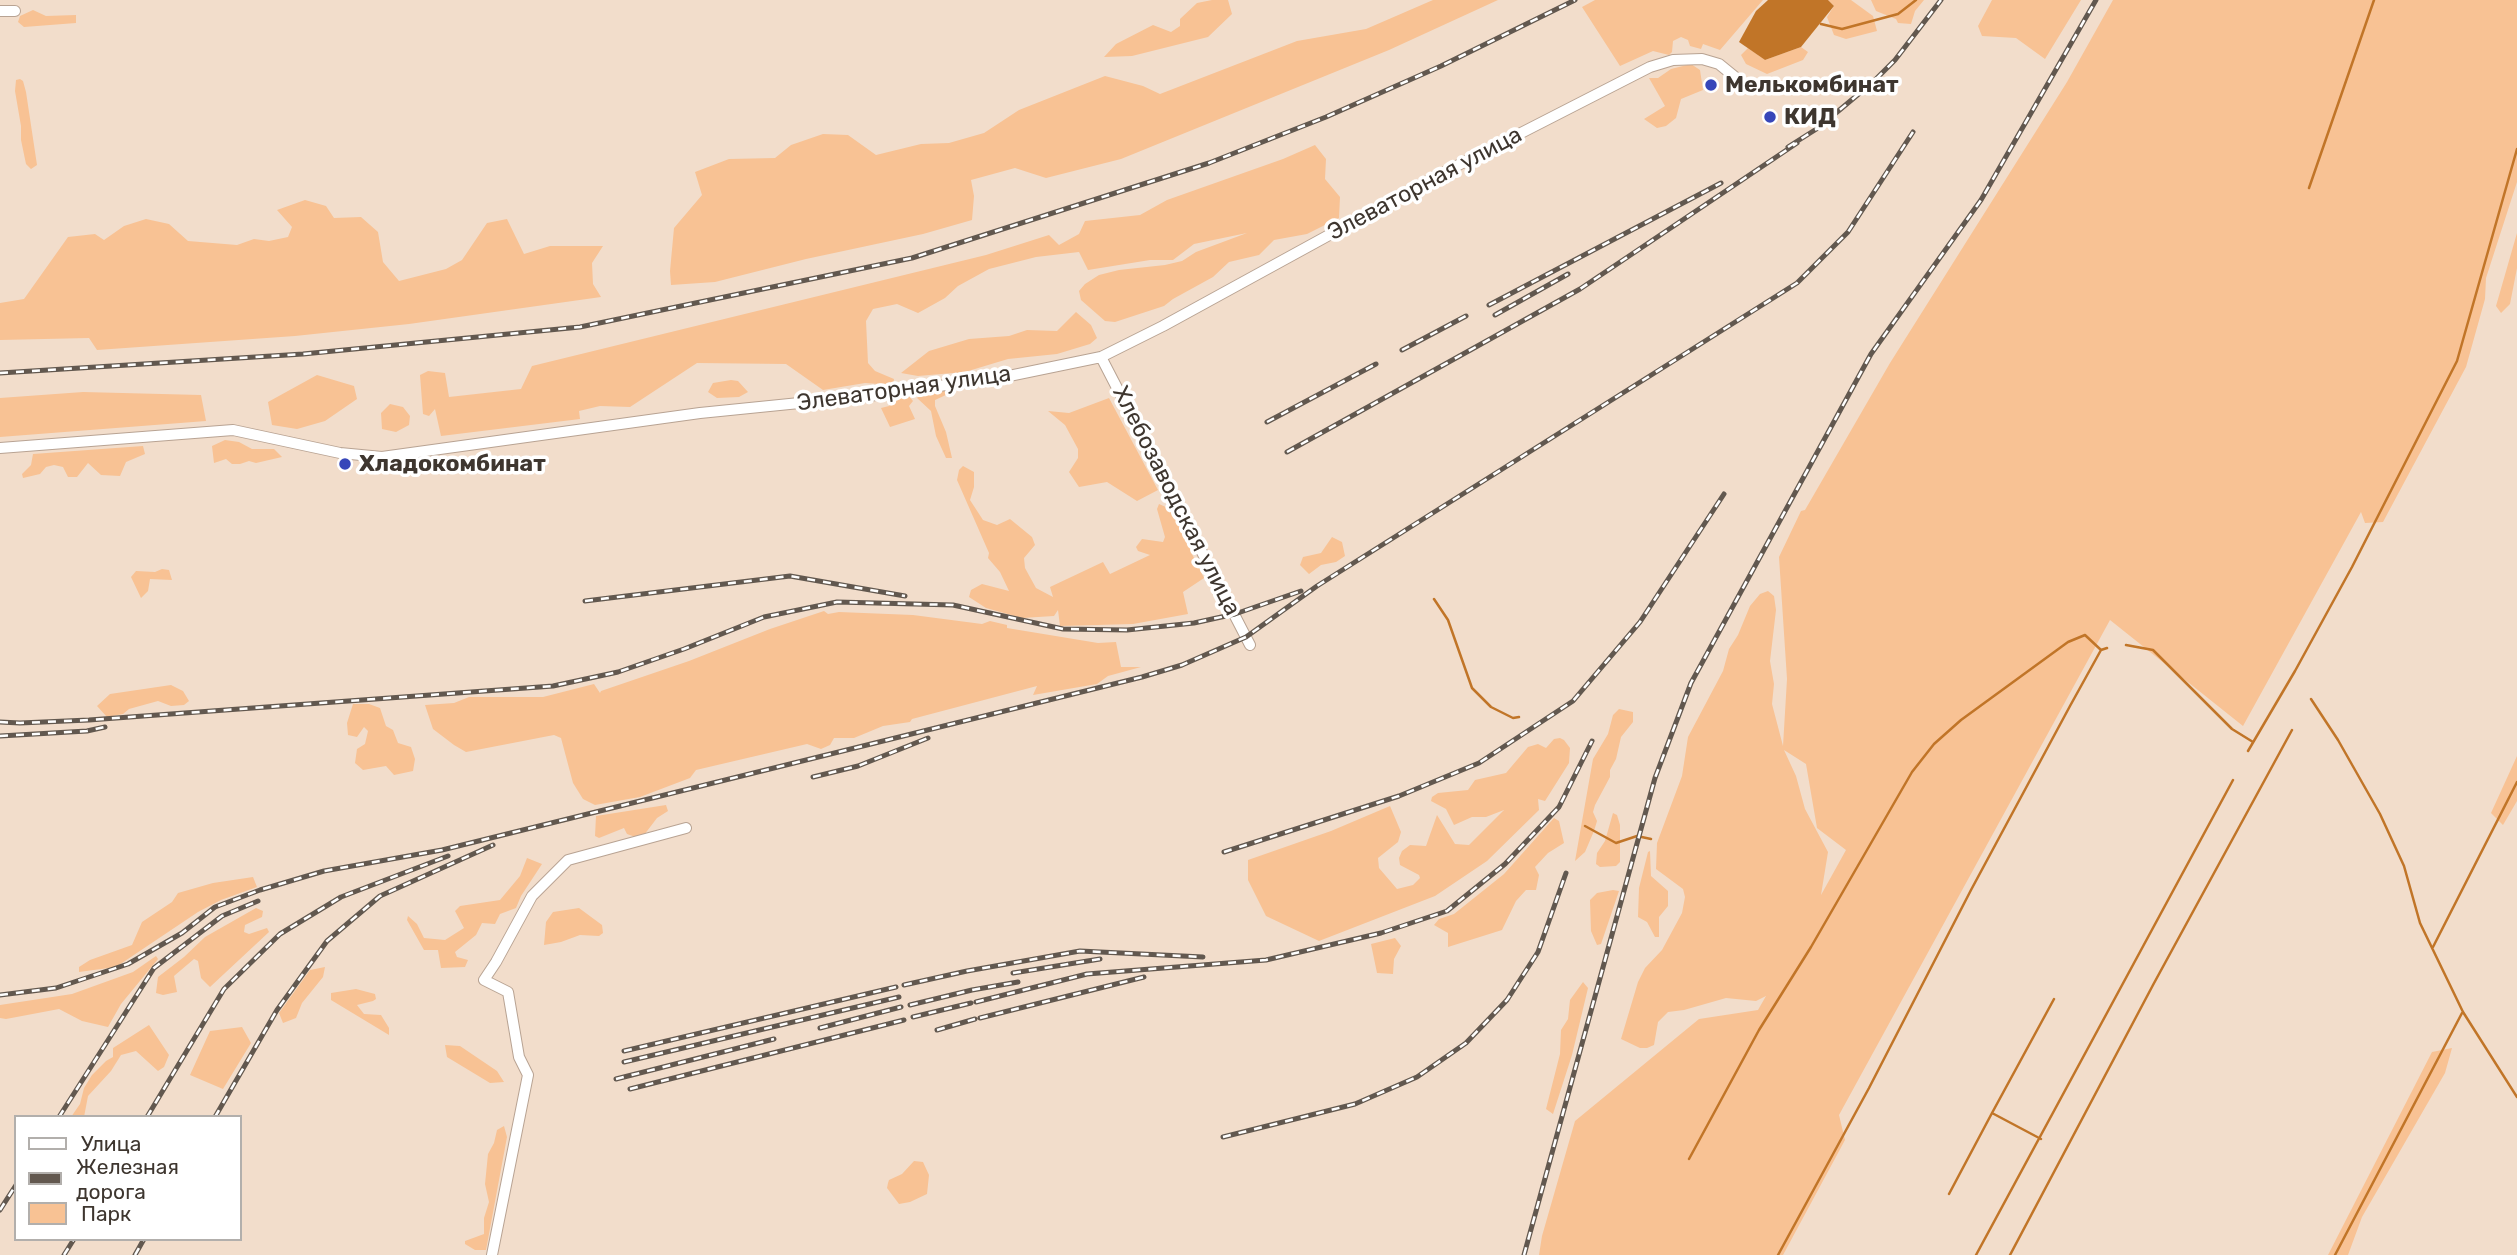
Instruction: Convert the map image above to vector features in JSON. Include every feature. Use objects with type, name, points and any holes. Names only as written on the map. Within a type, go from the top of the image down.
[{"type":"street","points":[[0,12],[15,11]]},
{"type":"street","name":"Элеваторная улица","points":[[0,448],[233,430],[340,453],[382,457],[700,413],[869,396],[1009,376],[1101,357],[1163,326],[1435,177],[1650,66],[1673,60],[1702,59],[1719,64],[1735,77]]},
{"type":"street","name":"Хлебозаводская улица","points":[[1101,357],[1250,645]]},
{"type":"street","points":[[492,1255],[528,1075],[519,1057],[508,992],[484,980],[532,896],[568,860],[686,828]]},
{"type":"green space","points":[[1228,0],[1232,14],[1208,37],[1132,56],[1104,57],[1116,44],[1153,25],[1171,32],[1180,26],[1180,19],[1197,3]]},
{"type":"green space","points":[[1433,0],[1498,0],[1389,50],[1121,159],[1046,178],[1015,168],[971,180],[974,196],[972,220],[923,234],[715,282],[671,285],[674,228],[702,195],[695,172],[729,159],[775,158],[791,145],[823,134],[848,135],[876,155],[921,144],[949,143],[984,133],[1019,110],[1105,76],[1143,86],[1160,94],[1297,41],[1366,29]]},
{"type":"green space","points":[[1595,0],[1763,0],[1720,50],[1703,44],[1701,49],[1690,46],[1688,40],[1681,37],[1673,41],[1669,55],[1653,51],[1620,66],[1582,7]]},
{"type":"green space","points":[[1828,0],[1851,0],[1873,16],[1877,31],[1846,39],[1834,35],[1827,17],[1834,6]]},
{"type":"green space","points":[[1871,0],[1924,0],[1915,11],[1911,24],[1898,23],[1896,19],[1876,11]]},
{"type":"green space","points":[[1992,0],[2081,0],[2045,59],[2016,38],[1982,36],[1978,26]]},
{"type":"green space","points":[[2113,0],[2517,0],[2517,182],[2486,278],[2485,299],[2466,367],[2383,522],[2365,523],[2361,512],[2243,726],[2110,620],[1839,1115],[1845,1140],[1783,1255],[1539,1255],[1575,1121],[1699,1019],[1758,1010],[1766,996],[1756,1001],[1726,998],[1668,1012],[1658,1022],[1654,1045],[1647,1048],[1640,1048],[1621,1039],[1638,982],[1645,968],[1662,950],[1682,913],[1685,897],[1683,889],[1656,869],[1657,843],[1682,776],[1688,737],[1723,671],[1729,649],[1750,606],[1760,594],[1768,591],[1774,596],[1776,610],[1770,661],[1774,684],[1772,704],[1783,746],[1787,679],[1779,557],[1801,511],[1805,510],[1890,363],[2067,82]],"holes":[[[1784,750],[1806,764],[1817,828],[1846,850],[1821,895],[1828,852],[1805,809],[1796,776]]]},
{"type":"green space","points":[[33,10],[46,16],[76,15],[76,23],[24,27],[18,22],[20,16]]},
{"type":"green space","points":[[1801,47],[1808,52],[1803,60],[1767,74],[1746,64],[1741,55],[1748,48],[1765,60]]},
{"type":"green space","points":[[1691,64],[1700,70],[1703,90],[1681,99],[1676,118],[1666,126],[1657,128],[1644,119],[1665,106],[1649,78],[1658,78],[1671,69]]},
{"type":"green space","points":[[20,79],[26,92],[37,165],[31,169],[26,164],[21,140],[15,91],[16,80]]},
{"type":"green space","points":[[1315,145],[1326,159],[1325,179],[1340,197],[1339,218],[1307,234],[1274,240],[1259,255],[1229,262],[1213,277],[1164,306],[1115,322],[1105,321],[1081,300],[1079,291],[1085,284],[1099,275],[1119,270],[1182,261],[1196,252],[1247,233],[1194,244],[1173,260],[1150,260],[1088,270],[1079,252],[1036,257],[989,269],[918,313],[897,304],[873,309],[866,321],[868,363],[875,371],[894,379],[893,385],[865,383],[823,390],[786,364],[697,363],[630,407],[600,406],[579,411],[580,419],[441,436],[435,409],[429,416],[423,414],[420,375],[428,371],[445,373],[449,397],[521,389],[532,366],[986,255],[1049,235],[1059,245],[1079,234],[1085,221],[1140,215],[1167,200]]},
{"type":"green space","points":[[305,200],[326,206],[334,218],[361,217],[378,232],[383,262],[399,281],[446,269],[462,260],[487,223],[507,219],[524,254],[550,246],[603,246],[592,263],[593,284],[601,297],[409,324],[295,336],[97,350],[89,338],[0,340],[0,303],[24,299],[68,237],[95,234],[104,240],[124,226],[146,219],[169,224],[188,241],[237,245],[254,239],[269,241],[288,237],[292,227],[277,210]]},
{"type":"green space","points":[[2517,233],[2517,268],[2510,304],[2501,313],[2496,306]]},
{"type":"green space","points":[[1076,312],[1091,325],[1097,338],[1090,344],[1057,354],[1008,359],[965,372],[918,376],[901,373],[929,351],[969,339],[1009,336],[1027,330],[1057,331]]},
{"type":"green space","points":[[317,375],[354,386],[357,399],[325,421],[297,429],[272,425],[268,402]]},
{"type":"green space","points":[[738,381],[748,392],[739,397],[717,398],[708,392],[713,383]]},
{"type":"green space","points":[[945,386],[948,394],[935,400],[935,406],[946,432],[952,458],[946,458],[936,436],[931,411],[917,398],[925,390]]},
{"type":"green space","points":[[83,392],[201,395],[206,421],[0,437],[0,398]]},
{"type":"green space","points":[[908,395],[913,401],[909,406],[915,419],[890,427],[881,408],[889,406],[893,399]]},
{"type":"green space","points":[[1109,398],[1158,490],[1137,501],[1107,482],[1079,487],[1069,472],[1078,458],[1078,449],[1065,425],[1048,411],[1069,413]]},
{"type":"green space","points":[[390,404],[403,407],[410,416],[409,425],[396,432],[382,429],[381,413]]},
{"type":"green space","points":[[225,440],[239,442],[252,449],[274,449],[282,457],[256,463],[249,461],[232,464],[226,459],[214,463],[212,446]]},
{"type":"green space","points":[[143,446],[145,454],[126,462],[120,476],[101,475],[88,463],[77,477],[68,477],[63,467],[54,465],[46,467],[40,474],[23,478],[22,474],[31,465],[33,454]]},
{"type":"green space","points":[[963,466],[974,472],[974,487],[970,500],[983,520],[997,525],[1010,519],[1032,537],[1035,545],[1024,558],[1025,568],[1036,588],[1053,597],[1050,587],[1103,562],[1110,574],[1150,555],[1138,551],[1136,547],[1142,539],[1163,542],[1165,537],[1157,509],[1159,504],[1168,508],[1188,540],[1204,578],[1183,592],[1188,614],[1133,624],[1060,626],[1058,610],[1054,616],[1022,618],[986,608],[969,597],[971,590],[982,584],[1009,591],[1000,572],[988,558],[989,553],[957,480],[959,470]]},
{"type":"green space","points":[[1332,537],[1342,542],[1345,556],[1336,562],[1321,565],[1309,574],[1300,565],[1303,557],[1321,553]]},
{"type":"green space","points":[[169,570],[172,580],[150,579],[148,591],[141,598],[131,577],[136,571],[155,572]]},
{"type":"green space","points":[[824,611],[828,614],[839,612],[913,615],[982,624],[990,621],[1007,625],[1007,628],[1098,643],[1116,642],[1121,667],[1141,667],[1108,676],[1097,684],[1033,695],[1037,686],[912,719],[910,722],[883,726],[854,738],[834,738],[830,745],[821,749],[807,744],[696,770],[690,778],[640,797],[595,805],[583,799],[573,783],[561,738],[554,735],[466,752],[433,729],[425,705],[454,703],[469,697],[543,697],[594,684],[600,693]]},
{"type":"green space","points":[[171,685],[183,691],[189,701],[184,705],[171,706],[158,701],[107,717],[97,706],[110,694]]},
{"type":"green space","points":[[353,704],[369,704],[380,708],[386,726],[393,730],[398,743],[411,747],[415,759],[413,771],[394,775],[386,766],[363,770],[355,763],[357,749],[365,744],[368,731],[364,727],[357,737],[348,735],[347,723]]},
{"type":"green space","points":[[1619,709],[1633,712],[1633,722],[1621,737],[1610,777],[1595,805],[1593,812],[1597,821],[1594,831],[1585,852],[1575,861],[1593,759],[1608,734],[1613,715]]},
{"type":"green space","points":[[1560,738],[1570,748],[1569,763],[1545,801],[1538,799],[1539,810],[1487,861],[1435,896],[1319,941],[1266,916],[1248,880],[1248,860],[1331,831],[1390,806],[1401,832],[1398,842],[1378,858],[1379,868],[1397,889],[1413,885],[1420,878],[1419,875],[1400,865],[1399,858],[1402,851],[1410,845],[1426,846],[1437,815],[1455,844],[1469,845],[1504,810],[1486,817],[1472,817],[1454,825],[1446,809],[1431,801],[1432,797],[1438,793],[1468,790],[1475,780],[1506,773],[1528,747],[1538,744],[1546,748],[1554,739]]},
{"type":"green space","points":[[2517,756],[2517,801],[2503,825],[2491,813]]},
{"type":"green space","points":[[666,805],[668,811],[657,818],[641,839],[627,834],[624,828],[599,838],[595,836],[596,816]]},
{"type":"green space","points":[[1613,813],[1617,815],[1620,825],[1620,862],[1616,866],[1600,867],[1596,864],[1597,853],[1605,841]]},
{"type":"green space","points":[[1554,818],[1559,821],[1564,843],[1548,853],[1535,867],[1539,875],[1536,890],[1526,890],[1516,901],[1502,930],[1448,947],[1448,933],[1434,925],[1439,919],[1454,914],[1504,874]]},
{"type":"green space","points":[[1650,851],[1651,876],[1668,891],[1668,906],[1659,917],[1659,937],[1655,937],[1647,922],[1638,917],[1639,888]]},
{"type":"green space","points":[[527,858],[542,864],[516,908],[500,914],[495,924],[482,923],[476,935],[455,952],[457,957],[468,960],[465,967],[441,968],[438,950],[424,950],[407,920],[408,916],[417,924],[424,938],[445,940],[464,928],[455,911],[460,906],[500,900],[520,876]]},
{"type":"green space","points":[[253,877],[257,887],[198,912],[116,967],[79,972],[79,967],[90,960],[132,945],[142,922],[172,902],[178,893],[213,883]]},
{"type":"green space","points":[[1619,891],[1601,944],[1597,945],[1591,931],[1590,900],[1597,893]]},
{"type":"green space","points":[[256,908],[263,911],[262,917],[245,925],[244,932],[249,934],[267,928],[269,932],[210,987],[201,978],[198,961],[194,959],[174,976],[177,992],[163,995],[156,993],[158,977],[205,937]]},
{"type":"green space","points":[[579,908],[602,925],[603,933],[599,936],[580,935],[544,945],[546,922],[553,912]]},
{"type":"green space","points":[[1395,938],[1401,946],[1394,959],[1393,974],[1377,973],[1371,944]]},
{"type":"green space","points":[[156,956],[158,959],[121,1004],[108,1027],[82,1021],[59,1009],[0,1018],[0,1005],[72,994],[133,972]]},
{"type":"green space","points":[[325,967],[323,977],[302,1003],[296,1018],[283,1023],[279,1013],[310,970]]},
{"type":"green space","points":[[1583,982],[1588,988],[1572,1055],[1553,1114],[1546,1109],[1560,1054],[1561,1030],[1568,1019],[1570,1000]]},
{"type":"green space","points":[[356,989],[375,994],[376,999],[373,1001],[357,1005],[364,1014],[381,1015],[389,1028],[389,1035],[331,1000],[331,993]]},
{"type":"green space","points":[[149,1025],[169,1055],[164,1067],[158,1071],[136,1051],[121,1055],[111,1071],[88,1096],[84,1115],[72,1115],[92,1075],[113,1057],[113,1048]]},
{"type":"green space","points":[[242,1027],[251,1043],[223,1089],[190,1075],[210,1031]]},
{"type":"green space","points":[[445,1045],[460,1046],[497,1071],[504,1082],[490,1083],[447,1057]]},
{"type":"green space","points":[[2452,1048],[2445,1073],[2362,1217],[2348,1255],[2328,1255],[2432,1052]]},
{"type":"green space","points":[[504,1126],[507,1137],[486,1250],[475,1250],[465,1244],[465,1241],[484,1234],[484,1218],[489,1202],[485,1184],[488,1154],[497,1130]]},
{"type":"green space","points":[[914,1161],[923,1162],[929,1175],[927,1194],[899,1204],[887,1188],[889,1180],[902,1174]]},
{"type":"shaded area","points":[[1768,0],[1828,0],[1834,6],[1801,47],[1765,60],[1739,42],[1756,11]]},
{"type":"waterway","points":[[1821,24],[1842,29],[1898,14],[1916,0]]},
{"type":"waterway","points":[[2309,188],[2374,0]]},
{"type":"waterway","points":[[2248,751],[2352,567],[2457,361],[2517,149]]},
{"type":"waterway","points":[[1434,599],[1448,620],[1472,688],[1491,707],[1513,718],[1519,717]]},
{"type":"waterway","points":[[1689,1159],[1759,1030],[1811,947],[1912,772],[1934,744],[1961,720],[2068,642],[2085,635],[2101,650]]},
{"type":"waterway","points":[[2126,645],[2153,650],[2232,729],[2253,742]]},
{"type":"waterway","points":[[1778,1255],[2070,706],[2101,650],[2107,648]]},
{"type":"waterway","points":[[2311,699],[2380,814],[2404,866],[2420,923],[2463,1012],[2517,1097]]},
{"type":"waterway","points":[[2010,1255],[2292,730]]},
{"type":"waterway","points":[[1976,1255],[2233,780]]},
{"type":"waterway","points":[[2433,947],[2517,782]]},
{"type":"waterway","points":[[1585,826],[1616,843],[1637,836],[1651,839]]},
{"type":"waterway","points":[[1992,1113],[2054,999]]},
{"type":"waterway","points":[[2335,1255],[2462,1013]]},
{"type":"waterway","points":[[1949,1194],[1992,1113],[2041,1139]]},
{"type":"railway","points":[[0,373],[303,354],[580,327],[912,258],[1209,163],[1326,117],[1441,66],[1575,0]]},
{"type":"railway","points":[[1788,147],[1818,128],[1873,82],[1895,60],[1941,0]]},
{"type":"railway","points":[[1524,1255],[1655,778],[1691,683],[1871,354],[1981,200],[2096,0]]},
{"type":"railway","points":[[0,995],[56,988],[128,964],[182,933],[215,907],[324,871],[442,850],[1142,677],[1182,665],[1246,637],[1317,586],[1797,283],[1848,232],[1913,132]]},
{"type":"railway","points":[[1287,452],[1580,289],[1797,143]]},
{"type":"railway","points":[[1489,305],[1721,183]]},
{"type":"railway","points":[[1495,315],[1568,274]]},
{"type":"railway","points":[[1402,350],[1466,316]]},
{"type":"railway","points":[[1267,422],[1376,364]]},
{"type":"railway","points":[[1224,852],[1399,796],[1479,763],[1573,701],[1640,622],[1724,494]]},
{"type":"railway","points":[[585,601],[790,576],[905,596]]},
{"type":"railway","points":[[0,722],[89,720],[553,686],[618,672],[764,617],[837,602],[953,605],[1063,629],[1127,630],[1194,623],[1235,614],[1301,591]]},
{"type":"railway","points":[[0,736],[87,731],[105,727]]},
{"type":"railway","points":[[813,777],[858,766],[928,738]]},
{"type":"railway","points":[[976,1002],[1087,974],[1266,960],[1381,933],[1447,911],[1505,864],[1559,807],[1592,741]]},
{"type":"railway","points":[[216,1115],[277,1010],[327,941],[380,896],[493,845]]},
{"type":"railway","points":[[148,1115],[224,989],[280,934],[341,897],[448,856]]},
{"type":"railway","points":[[1223,1137],[1355,1104],[1417,1077],[1466,1043],[1507,1000],[1538,952],[1566,873]]},
{"type":"railway","points":[[60,1115],[154,968],[222,916],[258,901]]},
{"type":"railway","points":[[904,985],[1080,951],[1203,957]]},
{"type":"railway","points":[[1013,973],[1100,959]]},
{"type":"railway","points":[[980,1018],[1144,977]]},
{"type":"railway","points":[[910,1005],[1018,982]]},
{"type":"railway","points":[[624,1051],[896,987]]},
{"type":"railway","points":[[624,1062],[899,997]]},
{"type":"railway","points":[[913,1017],[971,1003]]},
{"type":"railway","points":[[820,1028],[901,1007]]},
{"type":"railway","points":[[937,1030],[975,1019]]},
{"type":"railway","points":[[630,1089],[904,1020]]},
{"type":"railway","points":[[616,1079],[774,1039]]},
{"type":"railway","points":[[0,1210],[14,1188]]},
{"type":"railway","points":[[64,1255],[73,1241]]},
{"type":"railway","points":[[135,1255],[143,1241]]},
{"type":"place","name":"Мелькомбинат","points":[[1711,85]]},
{"type":"place","name":"КИД","points":[[1770,117]]},
{"type":"place","name":"Хладокомбинат","points":[[345,464]]}]
